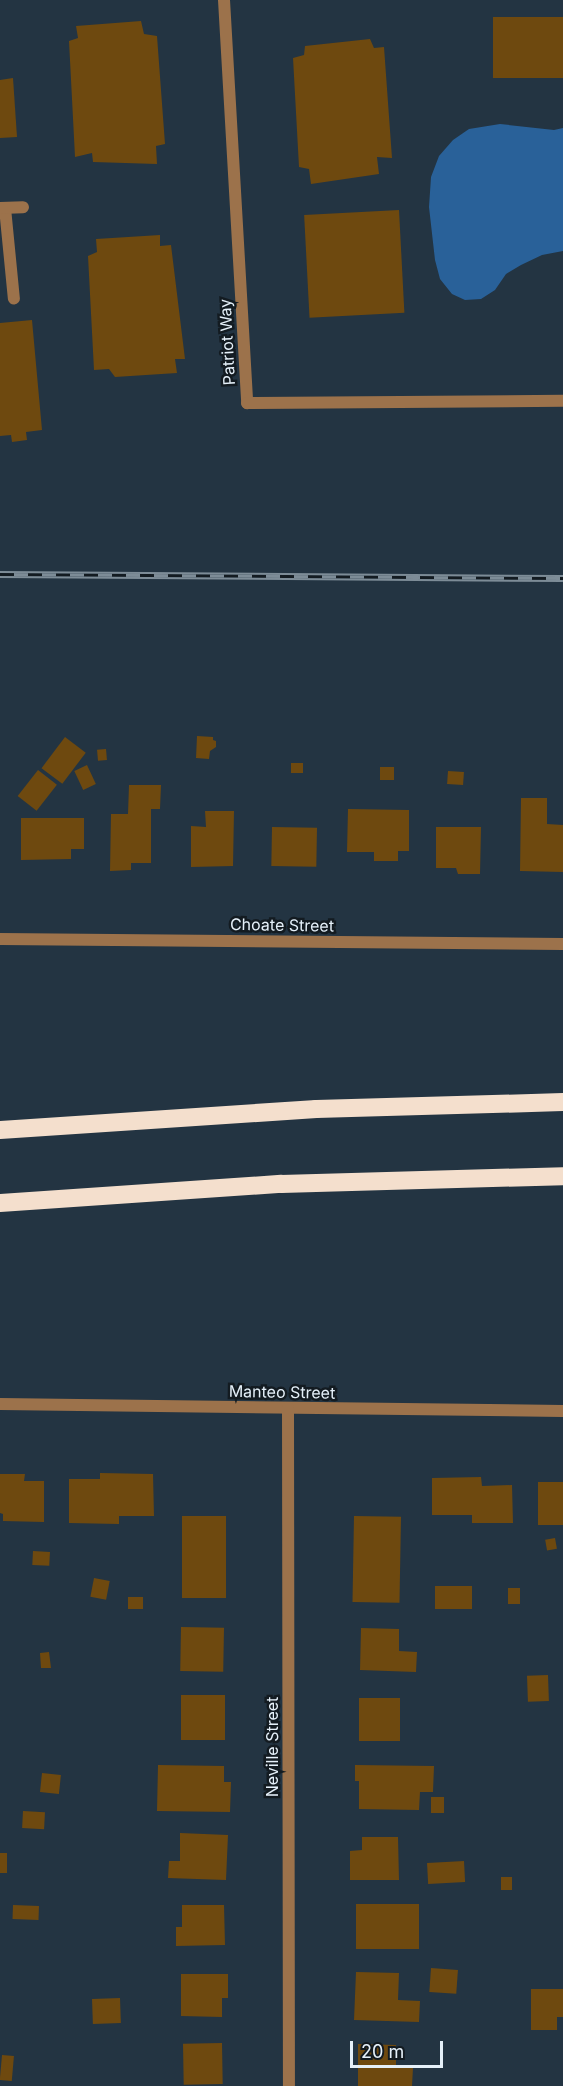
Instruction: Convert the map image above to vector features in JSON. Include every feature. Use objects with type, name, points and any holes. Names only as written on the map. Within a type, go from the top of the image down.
[{"type":"highway","points":[[0,1130],[316,1109],[563,1102]]},
{"type":"highway","points":[[0,1203],[281,1184],[563,1176]]},
{"type":"street","name":"Patriot Way","points":[[224,0],[247,403],[563,401]]},
{"type":"street","points":[[14,299],[3,208],[23,207]]},
{"type":"street","name":"Choate Street","points":[[0,939],[563,944]]},
{"type":"street","name":"Manteo Street","points":[[0,1404],[563,1411]]},
{"type":"street","name":"Neville Street","points":[[288,1408],[289,2086]]},
{"type":"water","points":[[500,124],[554,130],[563,128],[563,251],[542,255],[521,265],[506,274],[495,290],[481,299],[465,300],[452,294],[440,279],[435,260],[429,207],[431,177],[439,156],[453,140],[469,129]]},
{"type":"building","points":[[493,17],[563,17],[563,78],[493,78]]},
{"type":"building","points":[[141,21],[144,34],[157,36],[165,144],[156,146],[157,164],[93,162],[92,153],[75,157],[69,41],[78,38],[76,26]]},
{"type":"building","points":[[370,39],[374,48],[384,47],[392,158],[377,157],[379,174],[311,184],[309,169],[299,167],[293,58],[304,55],[305,46]]},
{"type":"building","points":[[13,78],[17,137],[0,138],[0,80]]},
{"type":"building","points":[[399,210],[404,313],[310,318],[304,215]]},
{"type":"building","points":[[160,235],[160,246],[171,245],[185,359],[175,359],[177,373],[115,377],[109,369],[94,370],[88,256],[97,252],[96,239]]},
{"type":"building","points":[[32,320],[42,430],[26,432],[27,440],[12,442],[11,435],[0,436],[0,323]]},
{"type":"building","points":[[197,736],[213,737],[216,741],[216,747],[210,751],[209,759],[196,758]]},
{"type":"building","points":[[65,737],[86,753],[62,784],[42,768]]},
{"type":"building","points":[[106,749],[107,760],[98,761],[97,750]]},
{"type":"building","points":[[291,763],[303,763],[303,773],[291,773]]},
{"type":"building","points":[[87,765],[96,784],[83,790],[74,771]]},
{"type":"building","points":[[380,767],[394,767],[394,780],[380,780]]},
{"type":"building","points":[[38,770],[57,785],[37,811],[18,796]]},
{"type":"building","points":[[448,771],[464,772],[463,785],[447,784]]},
{"type":"building","points":[[129,785],[161,785],[160,809],[151,809],[151,863],[131,863],[131,870],[110,871],[111,814],[128,814]]},
{"type":"building","points":[[521,798],[547,798],[547,824],[563,825],[563,872],[520,871]]},
{"type":"building","points":[[348,809],[409,810],[409,851],[398,851],[398,861],[374,861],[374,852],[347,852]]},
{"type":"building","points":[[205,811],[234,811],[233,866],[191,867],[191,826],[206,827]]},
{"type":"building","points":[[21,818],[84,818],[84,849],[71,849],[71,859],[21,860]]},
{"type":"building","points":[[272,827],[317,828],[316,867],[271,866]]},
{"type":"building","points":[[436,827],[481,827],[480,874],[458,874],[456,868],[436,868]]},
{"type":"building","points":[[100,1473],[153,1474],[154,1516],[119,1516],[119,1524],[69,1523],[69,1479],[100,1479]]},
{"type":"building","points":[[0,1474],[25,1474],[24,1481],[44,1481],[44,1522],[3,1521],[3,1514],[0,1513]]},
{"type":"building","points":[[481,1477],[482,1486],[512,1485],[513,1523],[472,1523],[472,1515],[432,1515],[432,1478]]},
{"type":"building","points":[[538,1482],[563,1482],[563,1525],[538,1525]]},
{"type":"building","points":[[182,1516],[226,1516],[226,1598],[182,1598]]},
{"type":"building","points":[[354,1516],[401,1517],[399,1603],[352,1602]]},
{"type":"building","points":[[555,1538],[557,1549],[547,1551],[545,1540]]},
{"type":"building","points":[[33,1551],[50,1552],[49,1566],[32,1565]]},
{"type":"building","points":[[94,1578],[110,1581],[106,1600],[90,1597]]},
{"type":"building","points":[[435,1586],[472,1586],[472,1609],[435,1609]]},
{"type":"building","points":[[508,1588],[520,1588],[520,1604],[508,1604]]},
{"type":"building","points":[[128,1597],[143,1597],[143,1609],[128,1609]]},
{"type":"building","points":[[181,1627],[224,1628],[223,1672],[180,1671]]},
{"type":"building","points":[[361,1628],[399,1629],[399,1651],[417,1652],[416,1672],[360,1670]]},
{"type":"building","points":[[49,1652],[51,1668],[41,1668],[40,1653]]},
{"type":"building","points":[[548,1675],[549,1701],[528,1702],[527,1676]]},
{"type":"building","points":[[181,1695],[225,1695],[225,1740],[181,1740]]},
{"type":"building","points":[[359,1698],[400,1698],[400,1741],[359,1741]]},
{"type":"building","points":[[158,1765],[224,1766],[224,1782],[231,1782],[230,1812],[157,1811]]},
{"type":"building","points":[[355,1765],[434,1766],[433,1792],[420,1792],[419,1810],[359,1809],[359,1781],[355,1781]]},
{"type":"building","points":[[42,1773],[61,1775],[59,1794],[40,1792]]},
{"type":"building","points":[[431,1797],[444,1797],[444,1813],[431,1813]]},
{"type":"building","points":[[23,1811],[45,1812],[44,1829],[22,1828]]},
{"type":"building","points":[[180,1833],[228,1835],[226,1880],[168,1878],[169,1861],[180,1861]]},
{"type":"building","points":[[362,1837],[398,1837],[399,1880],[350,1880],[350,1851],[362,1850]]},
{"type":"building","points":[[0,1853],[7,1853],[7,1873],[0,1873]]},
{"type":"building","points":[[464,1861],[465,1882],[428,1884],[427,1863]]},
{"type":"building","points":[[501,1877],[512,1877],[512,1890],[501,1890]]},
{"type":"building","points":[[356,1904],[419,1904],[419,1949],[356,1949]]},
{"type":"building","points":[[13,1905],[39,1906],[38,1920],[13,1919]]},
{"type":"building","points":[[182,1905],[224,1905],[225,1945],[176,1946],[176,1927],[182,1927]]},
{"type":"building","points":[[431,1968],[458,1970],[456,1994],[429,1992]]},
{"type":"building","points":[[356,1972],[399,1973],[398,2000],[420,2001],[419,2022],[354,2020]]},
{"type":"building","points":[[181,1974],[228,1974],[228,1998],[222,1998],[222,2017],[181,2016]]},
{"type":"building","points":[[531,1989],[563,1989],[563,2017],[557,2017],[557,2030],[531,2030]]},
{"type":"building","points":[[120,1998],[121,2023],[93,2024],[92,1999]]},
{"type":"building","points":[[222,2043],[223,2084],[184,2085],[183,2044]]},
{"type":"building","points":[[358,2044],[396,2045],[396,2068],[413,2068],[412,2086],[358,2086]]},
{"type":"building","points":[[2,2055],[14,2056],[12,2081],[0,2080]]},
{"type":"railway","points":[[0,574],[563,578]]}]
